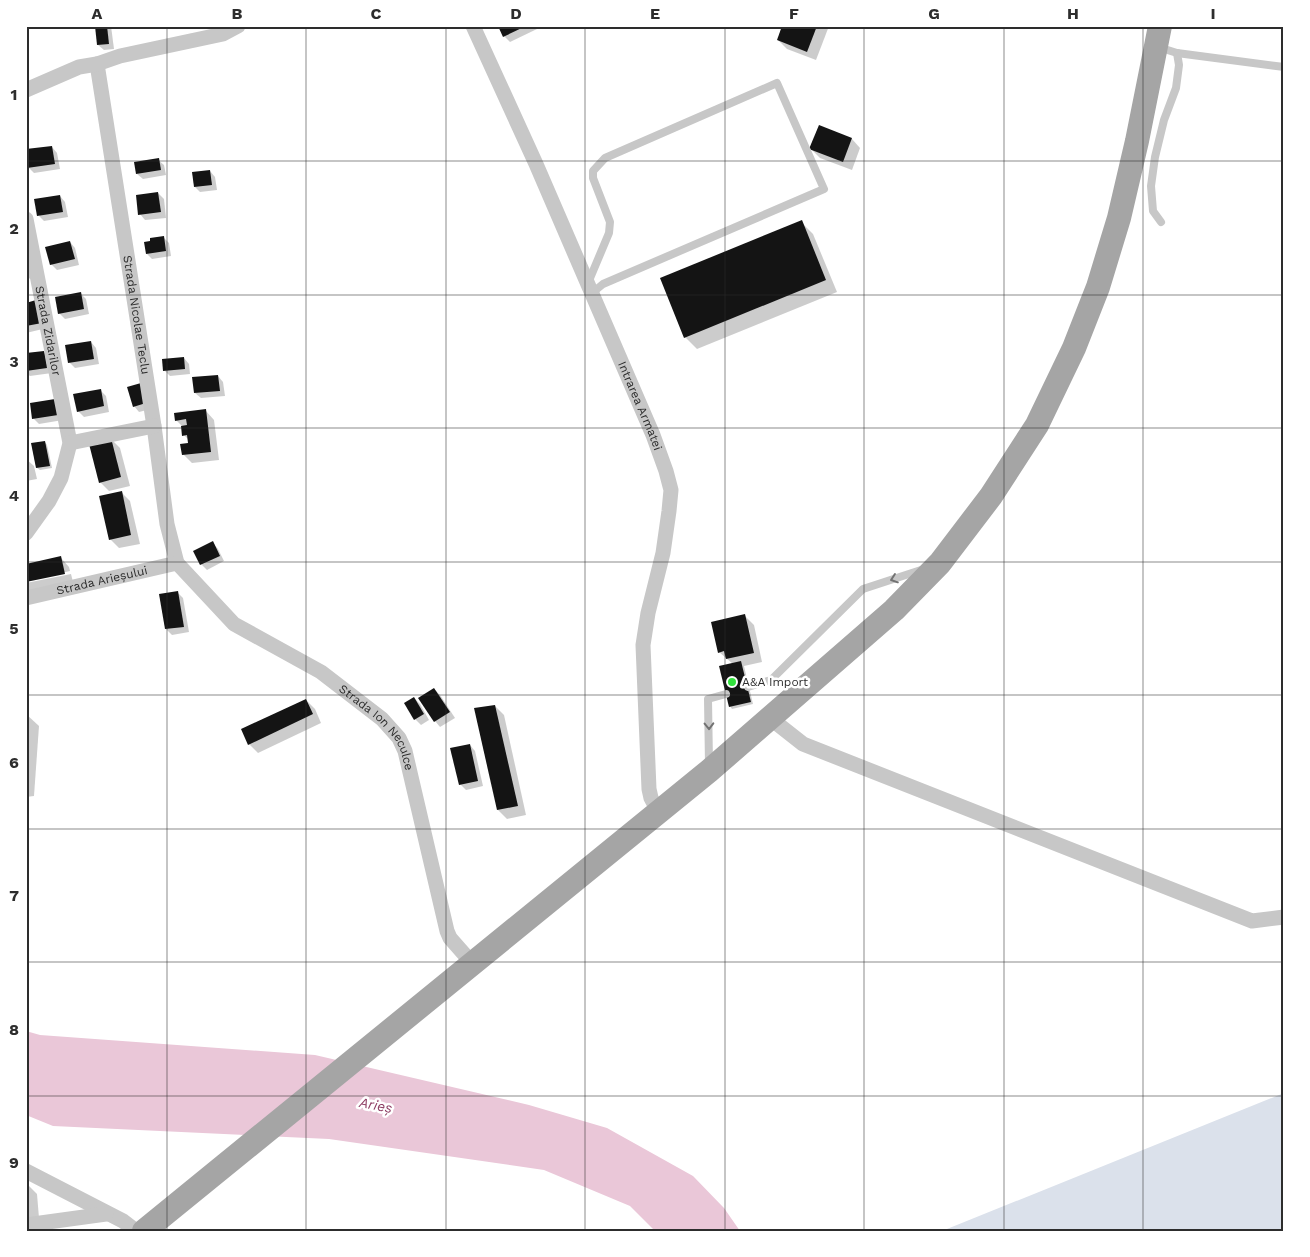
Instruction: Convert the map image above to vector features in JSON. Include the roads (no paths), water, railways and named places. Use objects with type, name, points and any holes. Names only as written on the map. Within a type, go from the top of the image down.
[{"type":"main road","points":[[144,1231],[709,771],[894,610],[940,563],[991,496],[1036,424],[1074,348],[1098,287],[1119,218],[1164,42]]},
{"type":"street","points":[[26,90],[79,68],[120,56],[223,34],[238,26]]},
{"type":"street","name":"Intrarea Armatei","points":[[473,26],[590,288],[653,435],[666,471],[670,490],[669,512],[663,553],[648,613],[643,645],[649,789],[658,811]]},
{"type":"street","name":"Strada Nicolae Teclu","points":[[97,64],[154,426],[167,524],[178,563]]},
{"type":"street","name":"Strada Zidarilor","points":[[26,219],[70,443],[61,478],[49,501],[26,533]]},
{"type":"street","points":[[70,443],[154,426]]},
{"type":"street","name":"Strada Arieșului","points":[[26,598],[178,563]]},
{"type":"street","name":"Strada Ion Neculce","points":[[178,563],[234,624],[321,672],[382,719],[399,738],[405,751],[447,931],[450,938],[472,963]]},
{"type":"street","points":[[770,718],[803,744],[1252,921],[1284,917]]},
{"type":"street","points":[[26,1171],[106,1214],[123,1221],[136,1231]]},
{"type":"street","points":[[26,1225],[106,1214]]},
{"type":"lane","points":[[1164,42],[1284,67]]},
{"type":"lane","points":[[1161,222],[1153,211],[1151,186],[1157,148],[1164,120],[1176,88],[1179,65],[1164,42]]},
{"type":"lane","points":[[777,83],[824,189],[604,284],[590,288],[609,233],[610,222],[593,178],[593,171],[605,158],[777,83]]},
{"type":"lane","points":[[748,687],[771,680],[863,589],[940,563]]},
{"type":"lane","points":[[709,771],[708,699],[726,694]]},
{"type":"water","name":"Arieș","points":[[26,1031],[40,1035],[315,1055],[529,1105],[607,1128],[693,1176],[724,1208],[740,1231],[655,1231],[630,1206],[544,1170],[329,1139],[53,1126],[26,1115]]},
{"type":"place","name":"A&A Import","points":[[732,682]]}]
